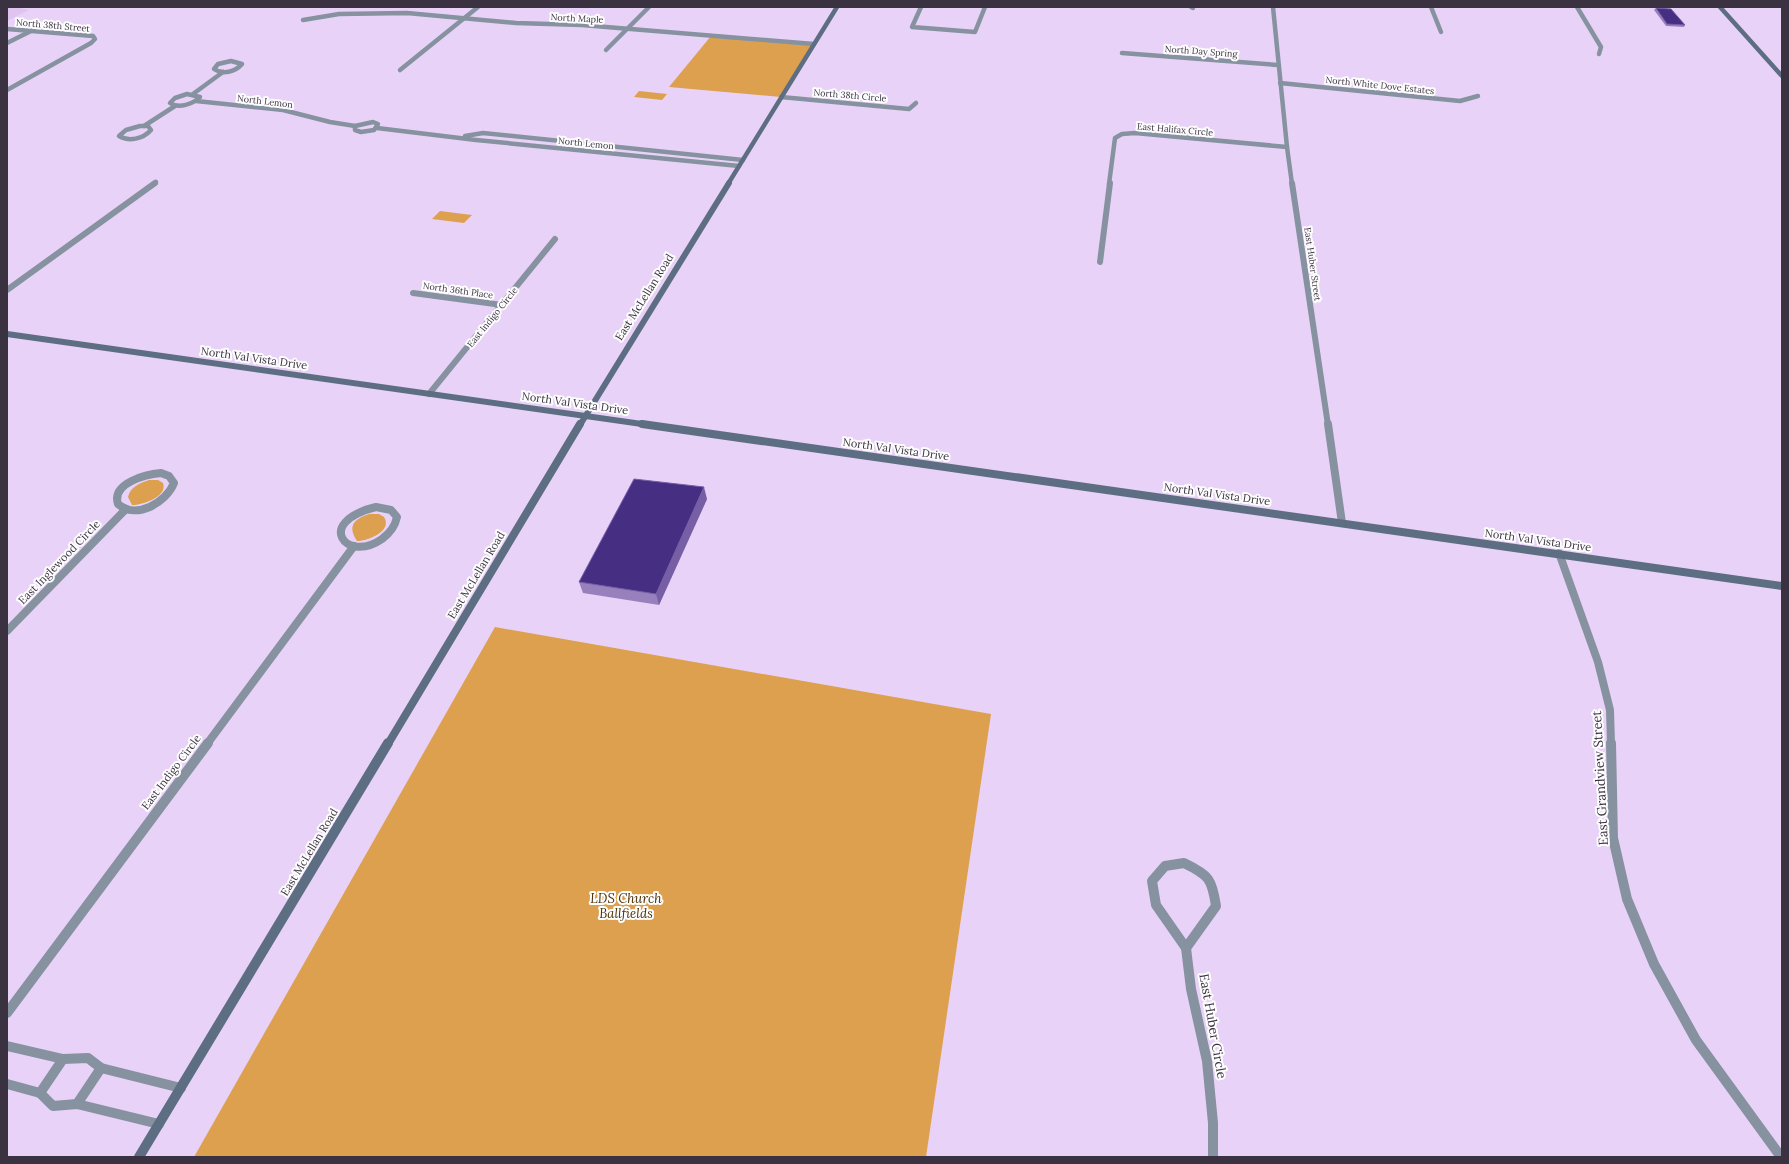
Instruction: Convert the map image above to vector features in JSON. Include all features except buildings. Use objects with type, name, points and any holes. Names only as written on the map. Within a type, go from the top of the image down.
[{"type":"main road","name":"East McLellan Road","points":[[139,1157],[585,416],[837,7]]},
{"type":"main road","points":[[1720,7],[1782,76]]},
{"type":"main road","name":"North Val Vista Drive","points":[[7,334],[1782,586]]},
{"type":"street","points":[[338,14],[339,7]]},
{"type":"street","points":[[400,70],[478,7]]},
{"type":"street","points":[[606,50],[650,7]]},
{"type":"street","points":[[921,7],[912,27],[975,32],[984,7]]},
{"type":"street","name":"East Huber Street","points":[[1273,7],[1287,147],[1342,523]]},
{"type":"street","points":[[1431,7],[1441,32]]},
{"type":"street","points":[[1576,7],[1601,47],[1599,54]]},
{"type":"street","name":"North Maple","points":[[303,20],[338,14],[407,13],[516,23],[582,25],[814,44]]},
{"type":"street","name":"North 38th Street","points":[[7,29],[92,36],[95,38],[91,43],[7,90]]},
{"type":"street","points":[[7,43],[31,31]]},
{"type":"street","name":"North Day Spring","points":[[1122,53],[1278,65]]},
{"type":"street","points":[[175,106],[170,103],[172,99],[179,96],[193,94],[223,72],[235,70],[242,64],[231,61],[222,63],[214,68],[214,71],[223,72]]},
{"type":"street","name":"North White Dove Estates","points":[[1280,83],[1460,101],[1478,96]]},
{"type":"street","points":[[144,126],[151,130],[143,136],[127,139],[119,136],[122,132],[130,128],[144,126],[175,106],[187,105],[196,101],[200,97],[193,94]]},
{"type":"street","name":"North 38th Circle","points":[[781,97],[909,109],[916,103]]},
{"type":"street","name":"North Lemon","points":[[196,101],[283,110],[330,122],[355,126]]},
{"type":"street","points":[[373,122],[378,124],[377,128],[370,131],[361,132],[354,130],[355,126],[373,122]]},
{"type":"street","name":"North Lemon","points":[[377,128],[476,140],[739,166]]},
{"type":"street","name":"North Lemon","points":[[460,137],[483,133],[742,160]]},
{"type":"street","name":"East Halifax Circle","points":[[1100,262],[1115,138],[1122,134],[1135,133],[1287,147]]},
{"type":"street","points":[[522,144],[529,137]]},
{"type":"street","points":[[649,157],[655,150]]},
{"type":"street","points":[[688,161],[692,155]]},
{"type":"street","points":[[707,163],[712,157]]},
{"type":"street","points":[[7,290],[156,182]]},
{"type":"street","name":"East Indigo Circle","points":[[429,394],[555,239]]},
{"type":"street","name":"North 36th Place","points":[[413,293],[502,305]]},
{"type":"street","points":[[152,474],[168,475],[172,478],[174,483],[173,488],[162,500],[144,508],[126,509],[120,506],[117,502],[117,497],[126,485],[134,480],[152,474]]},
{"type":"street","points":[[376,507],[384,507],[396,514],[396,527],[391,533],[373,544],[354,546],[342,539],[340,534],[341,528],[351,516],[359,511],[376,507]]},
{"type":"street","name":"East Inglewood Circle","points":[[7,631],[126,509]]},
{"type":"street","name":"East Indigo Circle","points":[[7,1013],[354,546]]},
{"type":"street","name":"East Grandview Street","points":[[1559,554],[1598,662],[1610,710],[1614,838],[1627,899],[1654,964],[1696,1040],[1781,1157]]},
{"type":"street","name":"East Huber Circle","points":[[1186,948],[1216,906],[1213,886],[1201,871],[1184,863],[1165,866],[1152,881],[1156,905],[1186,948],[1191,989],[1207,1061],[1213,1123],[1213,1157]]},
{"type":"street","points":[[7,1046],[63,1059],[88,1058],[101,1068],[181,1088]]},
{"type":"street","points":[[40,1093],[63,1059]]},
{"type":"street","points":[[77,1104],[101,1068]]},
{"type":"street","points":[[7,1084],[40,1093],[53,1106],[77,1104],[159,1124]]},
{"type":"shaded area","points":[[7,7],[22,7],[20,8],[29,10],[7,21]]},
{"type":"green space","points":[[711,36],[814,44],[781,97],[669,87]]},
{"type":"green space","points":[[639,91],[667,94],[662,100],[634,97]]},
{"type":"green space","points":[[440,211],[472,215],[464,223],[432,219]]},
{"type":"green space","points":[[149,480],[158,480],[163,483],[164,488],[162,492],[148,502],[132,505],[128,497],[133,488]]},
{"type":"green space","points":[[369,514],[379,514],[384,517],[386,522],[385,527],[373,537],[362,541],[357,541],[352,527],[359,518]]},
{"type":"green space","name":"LDS Church Ballfields","points":[[495,627],[991,714],[926,1157],[194,1157]]}]
